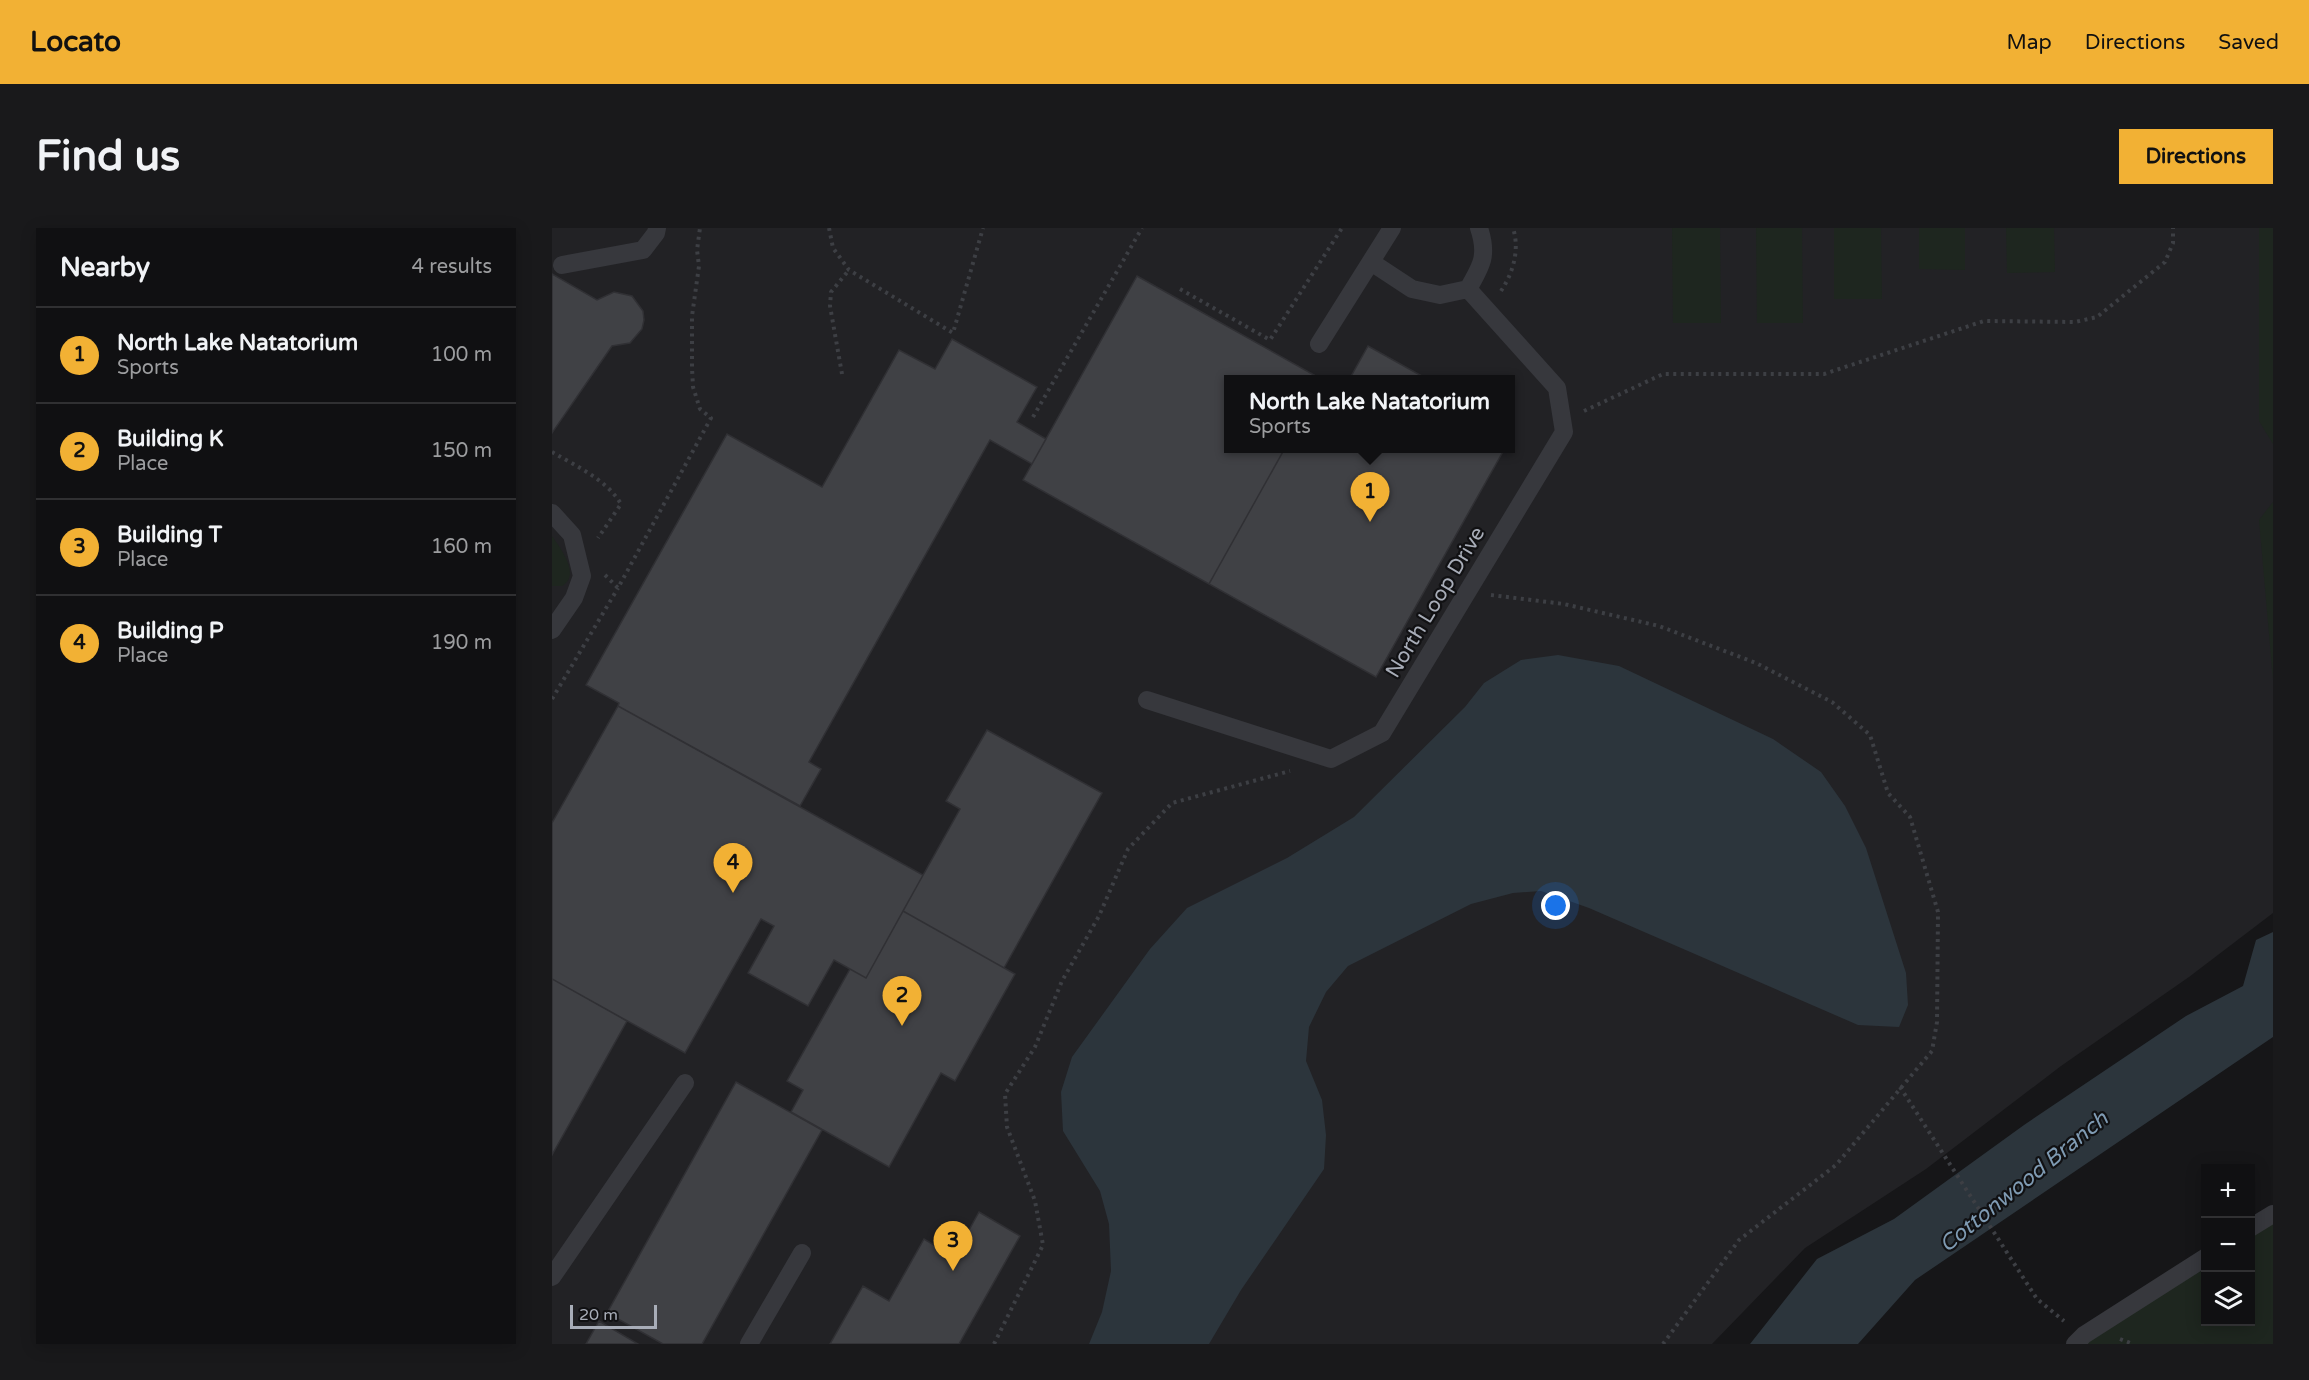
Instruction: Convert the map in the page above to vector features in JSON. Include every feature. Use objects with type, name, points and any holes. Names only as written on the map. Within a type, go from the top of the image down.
[{"type":"lane","points":[[562,265],[643,250],[656,233],[657,228]]},
{"type":"lane","points":[[1319,344],[1392,228]]},
{"type":"lane","points":[[1371,262],[1412,289],[1440,295],[1468,289],[1481,267],[1485,246],[1479,228]]},
{"type":"lane","name":"North Loop Drive","points":[[1147,700],[1331,759],[1382,733],[1564,432],[1557,388],[1468,289]]},
{"type":"lane","points":[[552,513],[572,535],[582,576],[574,598],[552,630]]},
{"type":"lane","points":[[552,1277],[684,1083]]},
{"type":"lane","points":[[2255,1225],[2273,1214]]},
{"type":"lane","points":[[749,1344],[802,1253]]},
{"type":"lane","points":[[2075,1344],[2084,1335],[2201,1260]]},
{"type":"path","points":[[552,699],[618,588],[711,418],[700,410],[693,387],[692,316],[699,266],[697,250],[700,228]]},
{"type":"path","points":[[829,228],[833,248],[849,270],[953,333],[983,228]]},
{"type":"path","points":[[1033,417],[1142,228]]},
{"type":"path","points":[[1180,289],[1270,340],[1342,228]]},
{"type":"path","points":[[1562,422],[1663,374],[1824,374],[1984,321],[2076,322],[2097,317],[2165,262],[2173,243],[2173,228]]},
{"type":"path","points":[[842,374],[830,306],[831,292],[849,270]]},
{"type":"path","points":[[552,452],[597,479],[615,495],[621,504],[595,542]]},
{"type":"path","points":[[601,564],[604,575],[618,588]]},
{"type":"path","points":[[1467,592],[1564,604],[1659,626],[1756,663],[1832,702],[1870,735],[1888,793],[1910,817],[1938,912],[1937,1022],[1932,1051],[1836,1165],[1739,1240],[1663,1344]]},
{"type":"path","points":[[994,1344],[1043,1245],[1035,1201],[1007,1127],[1005,1094],[1035,1047],[1062,981],[1099,916],[1128,849],[1172,803],[1291,771]]},
{"type":"path","points":[[1900,1087],[2017,1267]]},
{"type":"shaded area","points":[[552,228],[2273,228],[2273,913],[2189,977],[2061,1066],[1926,1169],[1805,1248],[1712,1344],[552,1344]]},
{"type":"shaded area","points":[[1672,228],[1720,228],[1721,323],[1673,323]]},
{"type":"shaded area","points":[[1756,228],[1802,228],[1803,323],[1757,323]]},
{"type":"shaded area","points":[[1834,228],[1881,228],[1882,299],[1834,299]]},
{"type":"shaded area","points":[[1919,228],[1965,228],[1965,270],[1919,269]]},
{"type":"shaded area","points":[[2006,228],[2054,228],[2055,272],[2007,273]]},
{"type":"shaded area","points":[[2259,228],[2273,228],[2273,444],[2259,421]]},
{"type":"shaded area","points":[[2273,502],[2273,680],[2259,520]]},
{"type":"shaded area","points":[[552,536],[570,569],[570,575],[562,586],[552,586]]},
{"type":"shaded area","points":[[2273,1214],[2273,1344],[2082,1344],[2201,1260],[2201,1326],[2255,1326],[2255,1225]]},
{"type":"water","points":[[1558,655],[1619,666],[1773,739],[1821,772],[1845,806],[1866,848],[1906,973],[1908,1005],[1899,1027],[1858,1025],[1589,908],[1541,891],[1513,893],[1471,904],[1348,966],[1326,992],[1309,1027],[1306,1061],[1322,1100],[1326,1135],[1324,1169],[1241,1290],[1209,1344],[1089,1344],[1102,1312],[1111,1271],[1109,1224],[1100,1191],[1063,1131],[1061,1092],[1072,1057],[1150,949],[1187,908],[1287,858],[1354,817],[1465,707],[1484,683],[1521,660]]},
{"type":"water","name":"Cottonwood Branch","points":[[2273,932],[2273,1037],[1915,1280],[1858,1344],[1750,1344],[1817,1259],[1894,1219],[2024,1125],[2186,1016],[2243,986],[2256,940]]},
{"type":"building","points":[[552,274],[597,300],[614,292],[632,296],[643,311],[644,320],[642,329],[630,343],[612,346],[552,433]]},
{"type":"building","points":[[1137,276],[1314,375],[1224,375],[1224,453],[1282,453],[1209,584],[1023,480]]},
{"type":"building","points":[[952,339],[1037,387],[1017,422],[1046,439],[1032,464],[990,440],[809,762],[821,769],[800,806],[618,706],[619,703],[586,685],[727,434],[822,487],[899,350],[935,369]]},
{"type":"building","points":[[1368,346],[1420,375],[1352,375]]},
{"type":"building","points":[[1282,453],[1502,453],[1376,677],[1209,584]]},
{"type":"building","points":[[618,706],[923,875],[866,978],[834,960],[808,1006],[748,973],[774,926],[761,919],[685,1053],[552,979],[552,823]]},
{"type":"building","points":[[987,730],[1102,793],[1004,968],[903,911],[960,809],[946,801]]},
{"type":"building","points":[[903,911],[1015,974],[955,1081],[941,1073],[889,1167],[791,1112],[803,1090],[787,1081],[850,969],[866,978]]},
{"type":"building","points":[[552,979],[627,1021],[552,1155]]},
{"type":"building","points":[[736,1082],[822,1130],[702,1344],[663,1344],[607,1313]]},
{"type":"building","points":[[979,1212],[1020,1236],[959,1344],[830,1344],[863,1286],[889,1301],[924,1239],[954,1257]]},
{"type":"building","points":[[599,1321],[638,1344],[586,1344]]},
{"type":"place","name":"North Lake Natatorium","points":[[1370,522]]},
{"type":"place","name":"Building P","points":[[733,893]]},
{"type":"place","name":"Building K","points":[[902,1026]]},
{"type":"place","name":"Building T","points":[[953,1271]]}]
